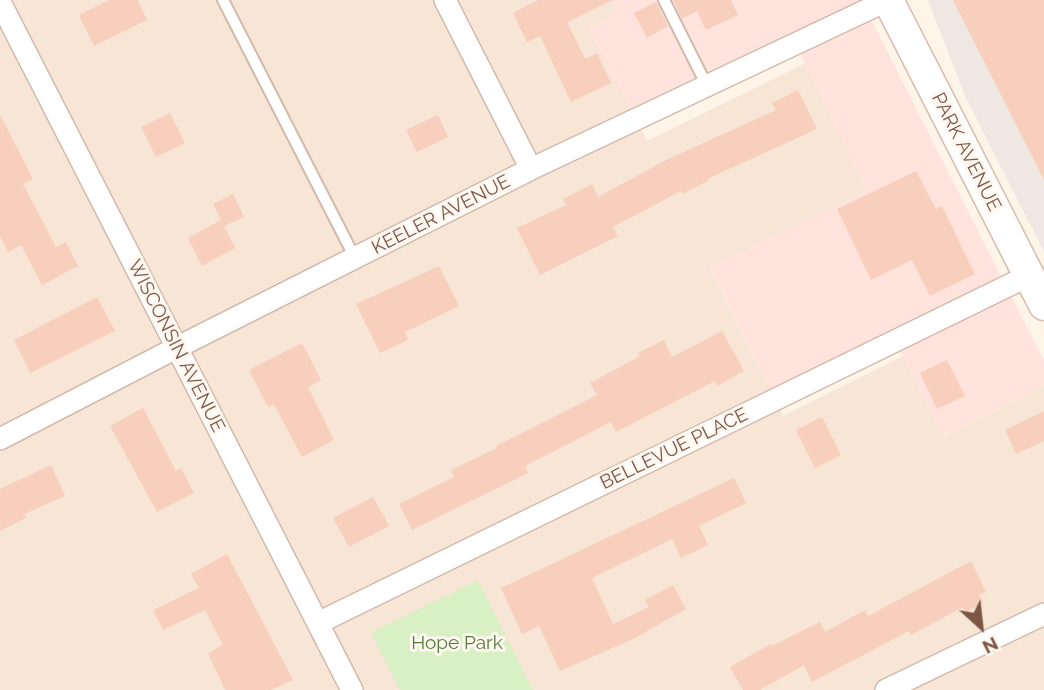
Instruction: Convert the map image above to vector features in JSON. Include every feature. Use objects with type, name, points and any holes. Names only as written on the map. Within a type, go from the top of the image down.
[{"type":"street","points":[[445,0],[531,170]]},
{"type":"street","name":"KEELER AVENUE","points":[[0,439],[531,170],[888,0]]},
{"type":"street","name":"PARK AVENUE","points":[[888,0],[1044,305]]},
{"type":"street","name":"WISCONSIN AVENUE","points":[[0,2],[352,690]]},
{"type":"street","name":"BELLEVUE PLACE","points":[[318,623],[1030,275]]},
{"type":"street","points":[[886,690],[1044,614]]},
{"type":"lane","points":[[223,0],[355,258]]},
{"type":"lane","points":[[664,0],[707,86]]},
{"type":"shaded area","points":[[0,0],[612,0],[618,13],[589,28],[647,141],[806,63],[866,191],[710,268],[783,416],[903,356],[944,437],[1044,385],[1044,690],[0,690]]},
{"type":"shaded area","points":[[612,0],[861,0],[1044,361],[1044,385],[943,437],[891,333],[770,390],[710,267],[866,191],[790,33],[630,109],[588,28],[618,13]]},
{"type":"shaded area","points":[[928,0],[1044,0],[1044,252],[965,96]]},
{"type":"green space","name":"Hope Park","points":[[478,580],[533,690],[400,690],[371,633]]},
{"type":"building","points":[[109,0],[138,0],[147,20],[94,46],[79,15]]},
{"type":"building","points":[[538,0],[613,0],[567,22],[585,59],[597,53],[611,83],[571,102],[540,36],[527,42],[513,13]]},
{"type":"building","points":[[673,0],[731,0],[738,15],[706,30],[697,11],[682,19]]},
{"type":"building","points":[[953,0],[1044,0],[1044,180]]},
{"type":"building","points":[[656,2],[668,26],[647,38],[634,13]]},
{"type":"building","points":[[798,90],[817,129],[707,179],[708,181],[682,194],[681,191],[613,227],[618,236],[540,275],[517,228],[566,205],[563,199],[592,184],[598,197],[666,160],[776,110],[772,103]]},
{"type":"building","points":[[170,113],[185,143],[156,157],[141,127]]},
{"type":"building","points":[[0,115],[33,179],[23,184],[56,247],[66,242],[78,266],[42,285],[21,245],[8,252],[0,236]]},
{"type":"building","points":[[438,115],[448,137],[417,152],[406,130]]},
{"type":"building","points":[[916,171],[936,209],[942,206],[975,274],[930,296],[912,260],[871,280],[837,209]]},
{"type":"building","points":[[233,194],[244,217],[224,226],[213,204]]},
{"type":"building","points":[[221,220],[235,248],[202,266],[188,238]]},
{"type":"building","points":[[439,266],[459,306],[405,332],[408,340],[380,353],[356,304]]},
{"type":"building","points":[[97,297],[115,331],[30,373],[14,340]]},
{"type":"building","points":[[722,331],[744,371],[717,386],[715,381],[616,432],[611,422],[525,466],[528,473],[412,530],[399,504],[454,477],[451,470],[597,395],[590,383],[640,356],[638,353],[664,340],[672,357]]},
{"type":"building","points":[[302,343],[321,380],[308,387],[334,440],[302,457],[274,404],[268,407],[249,370]]},
{"type":"building","points":[[947,360],[965,396],[937,409],[920,373]]},
{"type":"building","points":[[143,408],[176,471],[181,468],[194,493],[157,512],[110,426]]},
{"type":"building","points":[[1044,411],[1044,441],[1016,454],[1005,430]]},
{"type":"building","points":[[822,417],[841,455],[815,468],[796,430]]},
{"type":"building","points":[[51,465],[65,496],[24,514],[26,518],[0,531],[0,489]]},
{"type":"building","points":[[734,478],[746,503],[699,526],[708,545],[681,558],[672,539],[592,578],[613,624],[649,607],[645,600],[673,585],[686,609],[633,639],[560,671],[539,626],[522,634],[501,588]]},
{"type":"building","points":[[373,497],[389,526],[349,547],[333,518]]},
{"type":"building","points":[[227,554],[293,680],[271,690],[225,690],[208,653],[223,645],[205,610],[163,630],[153,610],[199,588],[191,574]]},
{"type":"building","points":[[971,561],[986,592],[979,595],[983,603],[965,612],[963,607],[911,635],[909,631],[812,682],[804,665],[760,690],[743,690],[730,667],[771,644],[772,646],[820,622],[825,632],[865,610],[868,616]]}]
